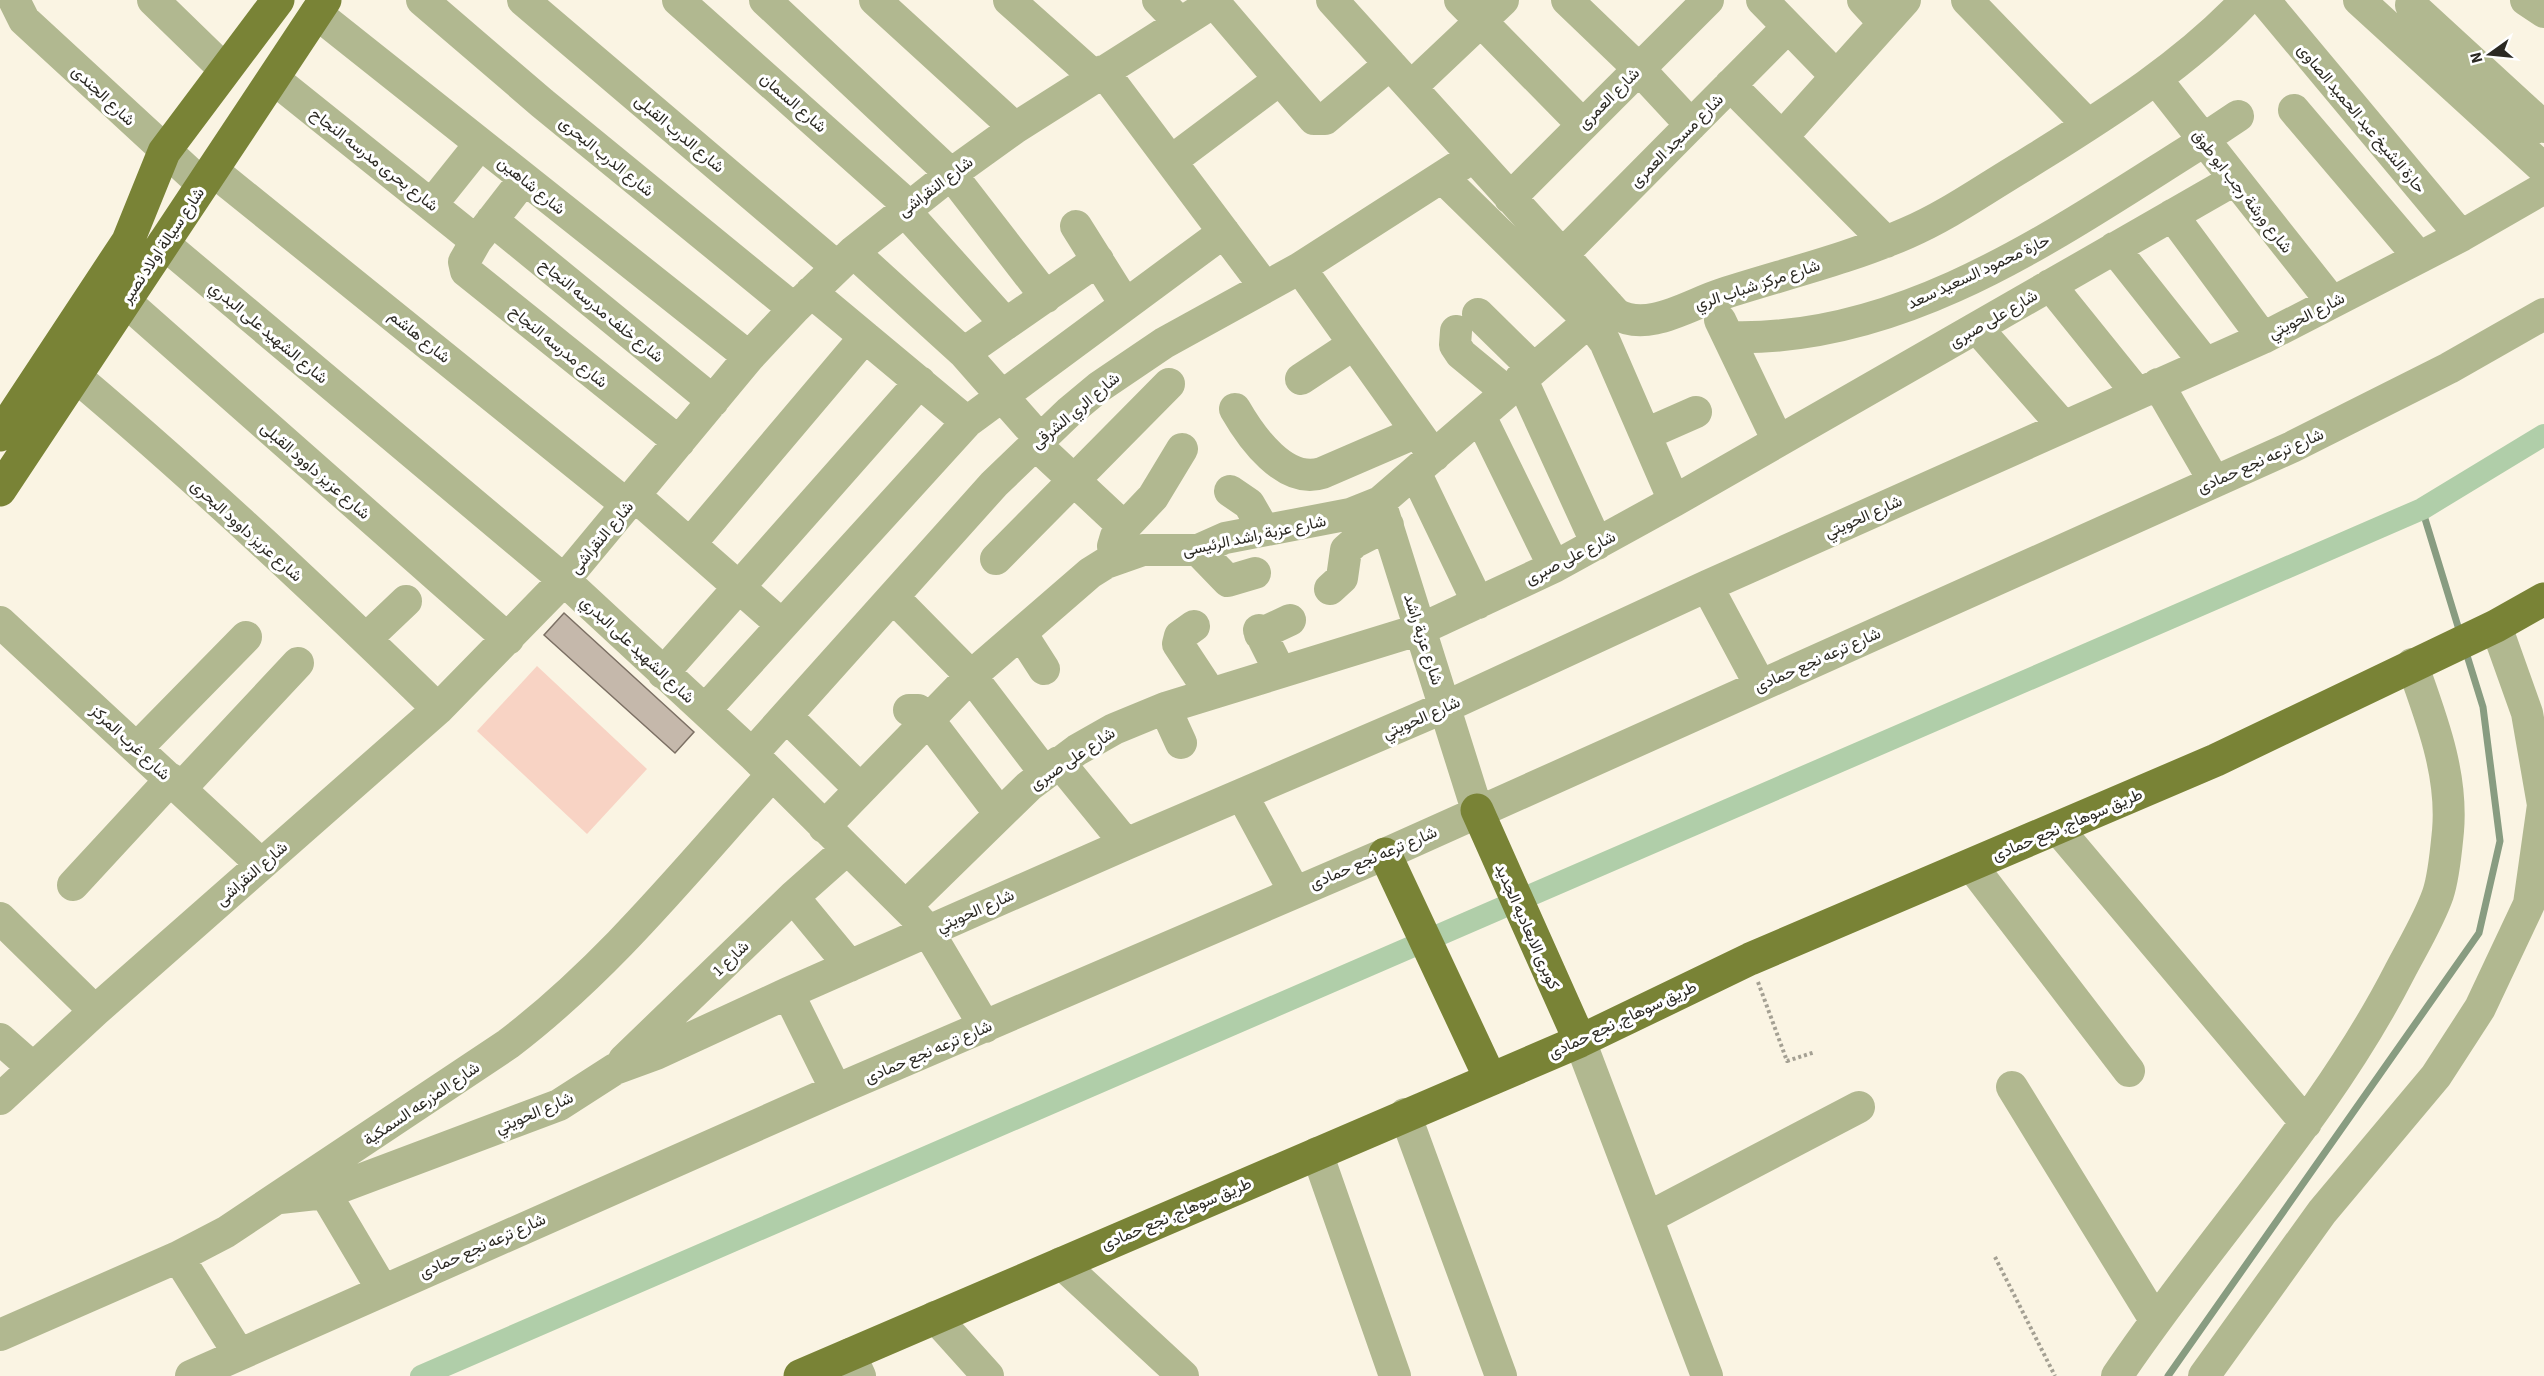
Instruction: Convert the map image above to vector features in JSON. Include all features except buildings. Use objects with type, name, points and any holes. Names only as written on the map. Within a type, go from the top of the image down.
[{"type":"main road","name":"شارع سيالة اولاد نصير","points":[[0,490],[128,241],[164,152],[257,25],[278,0]]},
{"type":"main road","name":"شارع سيالة اولاد نصير","points":[[0,435],[125,301],[321,7]]},
{"type":"main road","points":[[257,25],[282,66]]},
{"type":"main road","name":"طريق سوهاج, نجع حمادى","points":[[800,1376],[855,1365],[935,1317],[1405,1113],[1580,1041],[1750,959],[2216,760],[2425,658],[2486,631],[2544,599]]},
{"type":"main road","name":"كوبرى الابعاديه الجديد","points":[[1477,810],[1580,1041]]},
{"type":"main road","points":[[1384,854],[1490,1078]]},
{"type":"street","name":"شارع الجندى","points":[[14,0],[24,20],[164,152],[207,177]]},
{"type":"street","points":[[153,0],[225,70]]},
{"type":"street","name":"شارع الدرب البحرى","points":[[422,0],[542,103],[802,300],[865,337],[967,422]]},
{"type":"street","name":"شارع الدرب القبلى","points":[[523,0],[964,353],[1003,395],[1037,441],[1124,527]]},
{"type":"street","name":"شارع السمان","points":[[678,0],[906,208],[1006,324]]},
{"type":"street","points":[[765,0],[951,174],[1046,297]]},
{"type":"street","points":[[875,0],[1015,128]]},
{"type":"street","points":[[1009,0],[1098,73],[1171,161],[1265,287]]},
{"type":"street","points":[[1158,0],[1180,23]]},
{"type":"street","name":"شارع مركز شباب الري","points":[[1332,0],[1509,198],[1563,254],[1598,313],[1638,322],[1886,242],[1946,214],[2088,125],[2156,79],[2197,48],[2246,0]]},
{"type":"street","points":[[1411,87],[1470,11],[1503,0]]},
{"type":"street","points":[[1567,0],[1639,69],[1691,125]]},
{"type":"street","name":"شارع العمرى","points":[[1509,198],[1708,0]]},
{"type":"street","points":[[1762,0],[1836,76]]},
{"type":"street","points":[[1863,0],[1884,23]]},
{"type":"street","points":[[1782,137],[1905,0]]},
{"type":"street","points":[[1967,0],[2088,125]]},
{"type":"street","name":"حارة الشيخ عبد الحميد الصاوى","points":[[2264,0],[2461,236]]},
{"type":"street","points":[[2359,0],[2544,169]]},
{"type":"street","points":[[2526,0],[2544,12]]},
{"type":"street","points":[[1215,1],[1308,116],[1319,120],[1330,115],[1390,64]]},
{"type":"street","name":"شارع النقراشى","points":[[0,1100],[95,1011],[438,709],[564,580],[748,357],[802,300],[845,260],[906,208],[1015,128],[1098,73],[1215,1]]},
{"type":"street","points":[[2411,5],[2544,127]]},
{"type":"street","name":"شارع شاهين","points":[[321,7],[480,144],[748,357]]},
{"type":"street","points":[[1470,11],[1582,124]]},
{"type":"street","name":"شارع مسجد العمرى","points":[[1563,254],[1788,27]]},
{"type":"street","name":"شارع بحرى مدرسه النجاح","points":[[282,66],[432,204],[484,230]]},
{"type":"street","name":"شارع ورشة رجب ابو طوق","points":[[2156,79],[2332,302]]},
{"type":"street","points":[[1171,161],[1279,80]]},
{"type":"street","points":[[1730,85],[1886,242]]},
{"type":"street","points":[[2294,110],[2420,257]]},
{"type":"street","name":"حارة محمود السعيد سعد","points":[[1729,337],[1775,337],[1828,329],[1921,300],[2004,262],[2052,236],[2203,141],[2238,116]]},
{"type":"street","points":[[432,204],[480,144]]},
{"type":"street","name":"شارع الري الشرقى","points":[[762,765],[786,716],[892,597],[1037,441],[1099,387],[1189,328],[1300,268],[1473,157]]},
{"type":"street","name":"شارع هاشم","points":[[207,177],[690,544],[782,625]]},
{"type":"street","points":[[1442,177],[1598,313],[1613,357],[1674,501]]},
{"type":"street","name":"شارع مدرسه النجاح","points":[[524,178],[484,230],[464,262],[466,271],[680,442]]},
{"type":"street","name":"شارع على صبرى","points":[[906,906],[1000,814],[1052,768],[1114,729],[1165,708],[1421,629],[1554,567],[1674,501],[2234,180]]},
{"type":"street","name":"شارع الحويتي","points":[[280,1198],[325,1193],[559,1105],[615,1069],[656,1054],[928,931],[1445,707],[1707,586],[2264,338],[2461,236],[2544,188]]},
{"type":"street","points":[[2172,215],[2264,338]]},
{"type":"street","points":[[1076,226],[1125,304]]},
{"type":"street","name":"شارع خلف مدرسه النجاح","points":[[484,230],[713,401]]},
{"type":"street","points":[[705,710],[967,422],[1224,232]]},
{"type":"street","name":"شارع الشهيد على البدري","points":[[163,243],[564,580],[705,710],[906,906],[928,931],[985,1027]]},
{"type":"street","points":[[2114,248],[2205,363]]},
{"type":"street","points":[[964,353],[1098,260]]},
{"type":"street","points":[[1300,268],[1354,344],[1422,453],[1478,603]]},
{"type":"street","points":[[2050,285],[2148,389],[2214,481]]},
{"type":"street","points":[[1710,298],[1778,441]]},
{"type":"street","name":"شارع عزيز داوود القبلى","points":[[125,301],[508,639]]},
{"type":"street","name":"شارع عزبة راشد الرئيسى","points":[[824,827],[927,718],[971,676],[1090,573],[1115,559],[1143,550],[1198,550],[1225,538],[1264,530],[1350,514],[1384,513],[1422,453],[1480,416],[1598,313]]},
{"type":"street","name":"شارع ترعه نجع حمادى","points":[[190,1376],[382,1289],[836,1090],[1384,854],[1477,810],[2214,481],[2371,409],[2544,314]]},
{"type":"street","points":[[1467,323],[1521,380],[1597,543]]},
{"type":"street","points":[[1977,328],[2063,426]]},
{"type":"street","points":[[690,544],[865,337]]},
{"type":"street","points":[[1301,379],[1354,344]]},
{"type":"street","name":"شارع عزيز داوود البحرى","points":[[63,366],[366,639],[438,709]]},
{"type":"street","points":[[663,672],[920,382]]},
{"type":"street","points":[[996,559],[1169,384]]},
{"type":"street","points":[[1235,409],[1263,448],[1296,474],[1306,476],[1422,453]]},
{"type":"street","points":[[1646,434],[1696,412]]},
{"type":"street","points":[[1480,416],[1554,567]]},
{"type":"street","points":[[1115,559],[1114,540],[1153,497],[1182,448]]},
{"type":"street","points":[[1230,491],[1250,504],[1264,530]]},
{"type":"street","points":[[1330,589],[1342,578],[1344,554],[1350,545],[1384,513]]},
{"type":"street","name":"شارع عزبة راشد","points":[[1384,513],[1477,810]]},
{"type":"street","points":[[1198,550],[1228,581],[1255,573]]},
{"type":"street","points":[[1707,586],[1760,685]]},
{"type":"street","points":[[892,597],[971,676],[1052,768],[1126,844]]},
{"type":"street","points":[[366,639],[406,601]]},
{"type":"street","points":[[1280,672],[1259,632],[1290,620]]},
{"type":"street","name":"شارع غرب المركز","points":[[0,622],[138,747],[261,864]]},
{"type":"street","points":[[1194,626],[1180,636],[1178,644],[1211,694]]},
{"type":"street","points":[[2204,1376],[2322,1212],[2436,1076],[2480,1008],[2529,904],[2543,805],[2542,777],[2527,713],[2486,631]]},
{"type":"street","points":[[1021,633],[1044,669]]},
{"type":"street","points":[[138,747],[246,637]]},
{"type":"street","points":[[2117,1376],[2155,1320],[2306,1123],[2379,1012],[2438,893],[2448,831],[2448,786],[2436,733],[2425,658]]},
{"type":"street","points":[[73,885],[298,663]]},
{"type":"street","points":[[1165,708],[1181,743]]},
{"type":"street","points":[[896,724],[908,710],[913,709],[927,718],[1000,814]]},
{"type":"street","points":[[786,716],[860,789]]},
{"type":"street","name":"شارع المزرعه السمكية","points":[[0,1335],[178,1257],[226,1232],[508,1044],[541,1019],[602,963],[762,765]]},
{"type":"street","points":[[1242,795],[1294,891]]},
{"type":"street","points":[[2058,829],[2306,1123]]},
{"type":"street","name":"شارع 1","points":[[615,1069],[793,897],[847,849]]},
{"type":"street","points":[[1971,865],[2129,1071]]},
{"type":"street","points":[[793,897],[850,966]]},
{"type":"street","points":[[0,918],[95,1011]]},
{"type":"street","points":[[788,993],[836,1090]]},
{"type":"street","points":[[0,1039],[33,1068]]},
{"type":"street","points":[[1580,1041],[1707,1376]]},
{"type":"street","points":[[2012,1087],[2155,1320]]},
{"type":"street","points":[[1647,1218],[1859,1107]]},
{"type":"street","points":[[1405,1113],[1501,1376]]},
{"type":"street","points":[[1317,1153],[1395,1376]]},
{"type":"street","points":[[325,1193],[382,1289]]},
{"type":"street","points":[[178,1257],[239,1354]]},
{"type":"street","points":[[1061,1263],[1183,1376]]},
{"type":"street","points":[[935,1317],[988,1376]]},
{"type":"path","points":[[1750,959],[1787,1061],[1815,1052]]},
{"type":"path","points":[[1995,1257],[2055,1376]]},
{"type":"shaded area","points":[[537,666],[647,769],[587,834],[477,731]]},
{"type":"waterway","points":[[421,1376],[2422,509],[2544,435]]},
{"type":"waterway","points":[[2422,509],[2460,633]]},
{"type":"waterway","points":[[2168,1376],[2479,933],[2500,841],[2483,707],[2465,649]]}]
